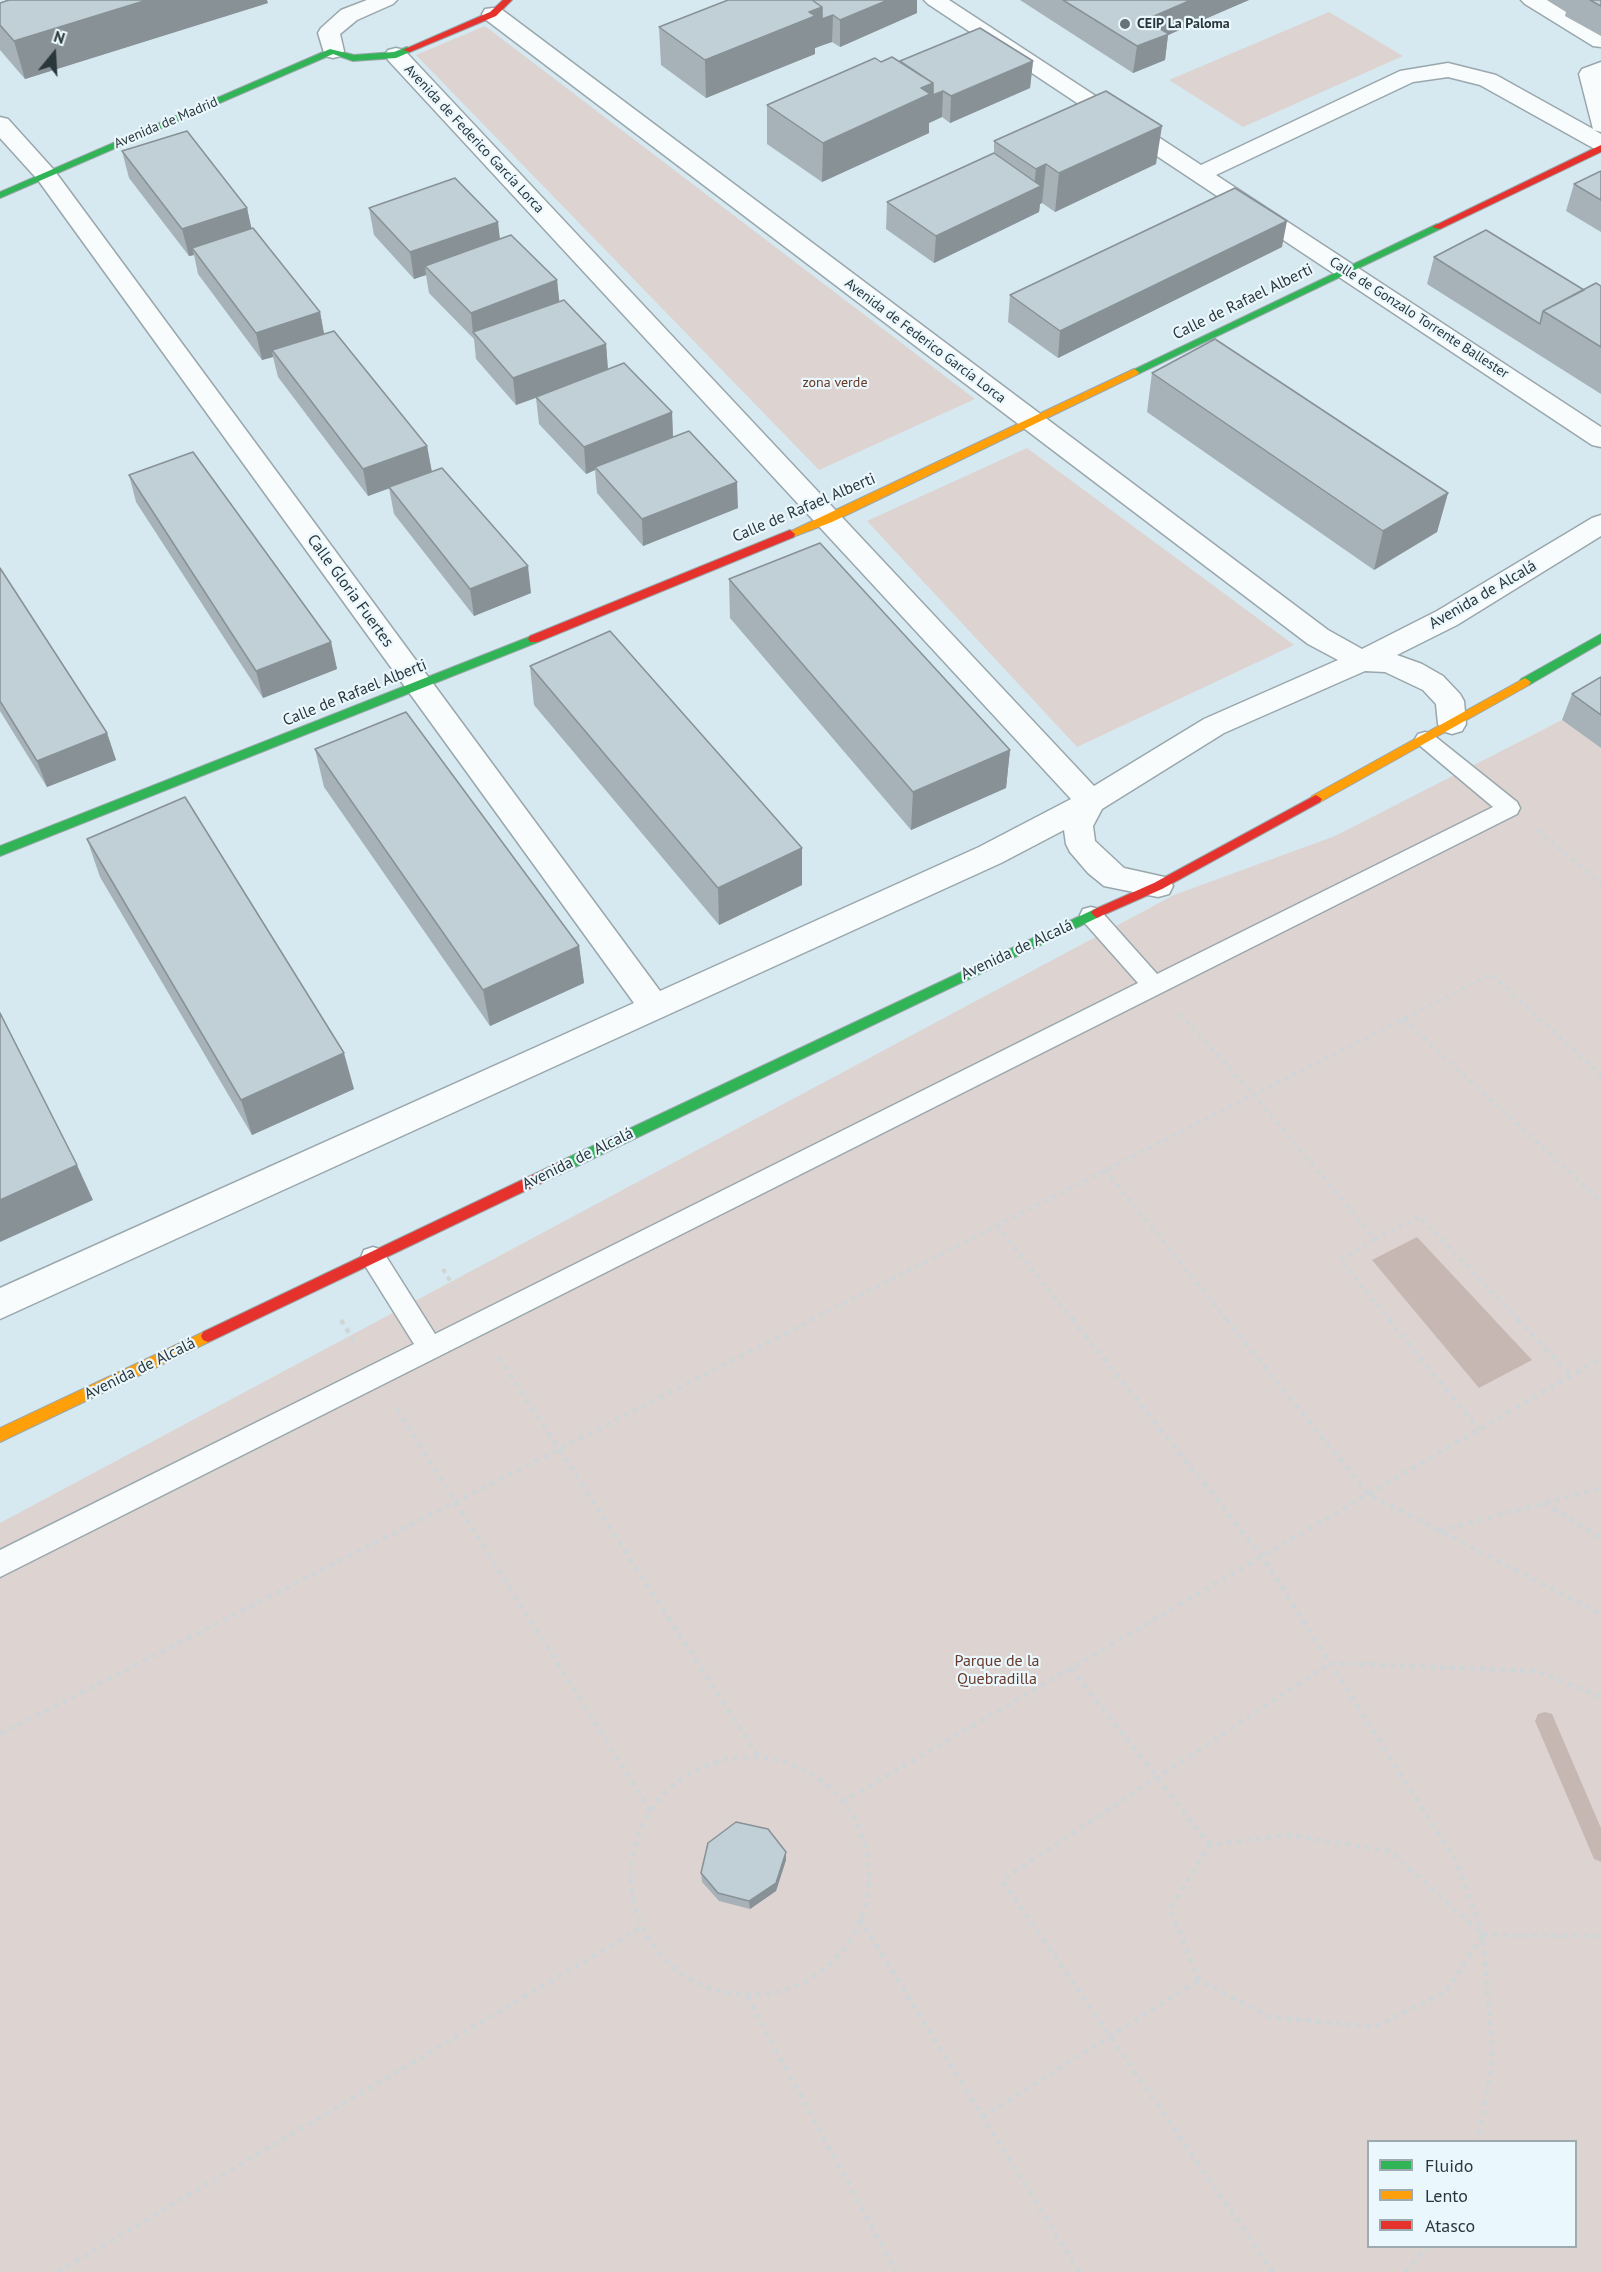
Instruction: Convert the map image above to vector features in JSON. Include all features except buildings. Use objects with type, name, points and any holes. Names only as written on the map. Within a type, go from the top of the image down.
[{"type":"street","points":[[386,0],[341,8],[329,33],[333,51],[353,58],[396,55],[500,7]]},
{"type":"street","name":"Calle de Gonzalo Torrente Ballester","points":[[935,0],[1601,439]]},
{"type":"street","points":[[1532,0],[1601,41]]},
{"type":"street","name":"Avenida de Federico García Lorca","points":[[500,7],[1033,422],[1318,637],[1362,661]]},
{"type":"street","name":"Avenida de Madrid","points":[[0,195],[333,51]]},
{"type":"street","name":"Avenida de Federico García Lorca","points":[[396,55],[1091,802]]},
{"type":"street","points":[[1601,69],[1590,74],[1601,125]]},
{"type":"street","points":[[1200,174],[1408,76],[1448,70],[1488,80],[1601,143]]},
{"type":"street","name":"Calle Gloria Fuertes","points":[[0,124],[46,175],[654,1007]]},
{"type":"street","name":"Calle de Rafael Alberti","points":[[0,851],[419,686],[828,519],[1601,148]]},
{"type":"street","name":"Avenida de Alcalá","points":[[0,1304],[990,855],[1091,802],[1214,726],[1362,661],[1447,618],[1601,525]]},
{"type":"street","name":"Avenida de Alcalá","points":[[0,1435],[1091,915],[1158,886],[1452,724],[1600,639]]},
{"type":"street","name":"Avenida de Alcalá","points":[[1362,661],[1388,662],[1412,671],[1433,683],[1450,701],[1452,724]]},
{"type":"street","points":[[1091,802],[1078,826],[1081,844],[1099,865],[1115,878],[1158,886]]},
{"type":"lane","points":[[0,1564],[1509,808],[1425,739]]},
{"type":"lane","points":[[1091,915],[1154,986]]},
{"type":"lane","points":[[373,1257],[431,1348]]},
{"type":"path","points":[[1509,808],[1601,883]]},
{"type":"path","points":[[0,1734],[1491,974],[1601,1075]]},
{"type":"path","points":[[1154,986],[1254,1095],[1375,1239]]},
{"type":"path","points":[[1403,1019],[1601,1201]]},
{"type":"path","points":[[1105,1170],[1368,1494],[1601,1614]]},
{"type":"path","points":[[1479,1429],[1340,1260],[1375,1239],[1420,1218],[1571,1375]]},
{"type":"path","points":[[997,1226],[1262,1556],[1456,1861],[1483,1935],[1493,2060],[1477,2140]]},
{"type":"path","points":[[420,1234],[759,1757]]},
{"type":"path","points":[[318,1283],[651,1811]]},
{"type":"path","points":[[842,1802],[1601,1358]]},
{"type":"path","points":[[1439,1531],[1601,1488]]},
{"type":"path","points":[[1544,1503],[1601,1538]]},
{"type":"path","points":[[1273,2272],[1002,1880],[1330,1663],[1537,1671],[1601,1697]]},
{"type":"path","points":[[1071,1668],[1210,1845]]},
{"type":"path","points":[[759,1757],[798,1766],[831,1787],[855,1819],[868,1856],[868,1898],[853,1936],[825,1968],[788,1989],[747,1996],[705,1988],[672,1967],[647,1938],[642,1927],[633,1903],[631,1866],[640,1830],[659,1798],[688,1775],[722,1760],[759,1757]]},
{"type":"path","points":[[1210,1845],[1286,1835],[1390,1851],[1483,1935],[1601,1936]]},
{"type":"path","points":[[1210,1845],[1170,1909],[1199,1980],[1270,2017],[1374,2027],[1446,1992],[1483,1935]]},
{"type":"path","points":[[860,1918],[1078,2272]]},
{"type":"path","points":[[58,2272],[642,1927]]},
{"type":"path","points":[[982,2117],[1199,1980]]},
{"type":"path","points":[[747,1996],[896,2272]]},
{"type":"path","points":[[1405,2272],[1426,2248]]},
{"type":"green space","points":[[1329,12],[1403,56],[1243,127],[1169,80]]},
{"type":"green space","name":"zona verde","points":[[485,26],[975,399],[819,470],[416,55]]},
{"type":"green space","points":[[1027,448],[1294,645],[1077,747],[867,521]]},
{"type":"green space","name":"Parque de la Quebradilla","points":[[1562,720],[1601,748],[1601,2272],[0,2272],[0,1523],[1174,895],[1335,836]]},
{"type":"shaded area","points":[[1417,1237],[1532,1360],[1479,1388],[1372,1260]]},
{"type":"waterway","points":[[1545,1721],[1601,1852]]},
{"type":"traffic: fast","points":[[0,195],[333,51],[353,58],[396,55],[407,50]]},
{"type":"traffic: fast","points":[[1134,372],[1437,227]]},
{"type":"traffic: fast","points":[[1525,682],[1601,638]]},
{"type":"traffic: fast","points":[[0,851],[534,639]]},
{"type":"traffic: fast","points":[[566,1165],[1097,913]]},
{"type":"traffic: slow","points":[[790,534],[828,519],[1134,372]]},
{"type":"traffic: slow","points":[[1316,799],[1525,682]]},
{"type":"traffic: slow","points":[[0,1435],[208,1336]]},
{"type":"traffic: jam","points":[[407,50],[493,14],[508,0]]},
{"type":"traffic: jam","points":[[1437,227],[1601,148]]},
{"type":"traffic: jam","points":[[534,639],[790,534]]},
{"type":"traffic: jam","points":[[1097,913],[1158,886],[1316,799]]},
{"type":"traffic: jam","points":[[208,1336],[566,1165]]},
{"type":"place","name":"CEIP La Paloma","points":[[1125,24]]}]
